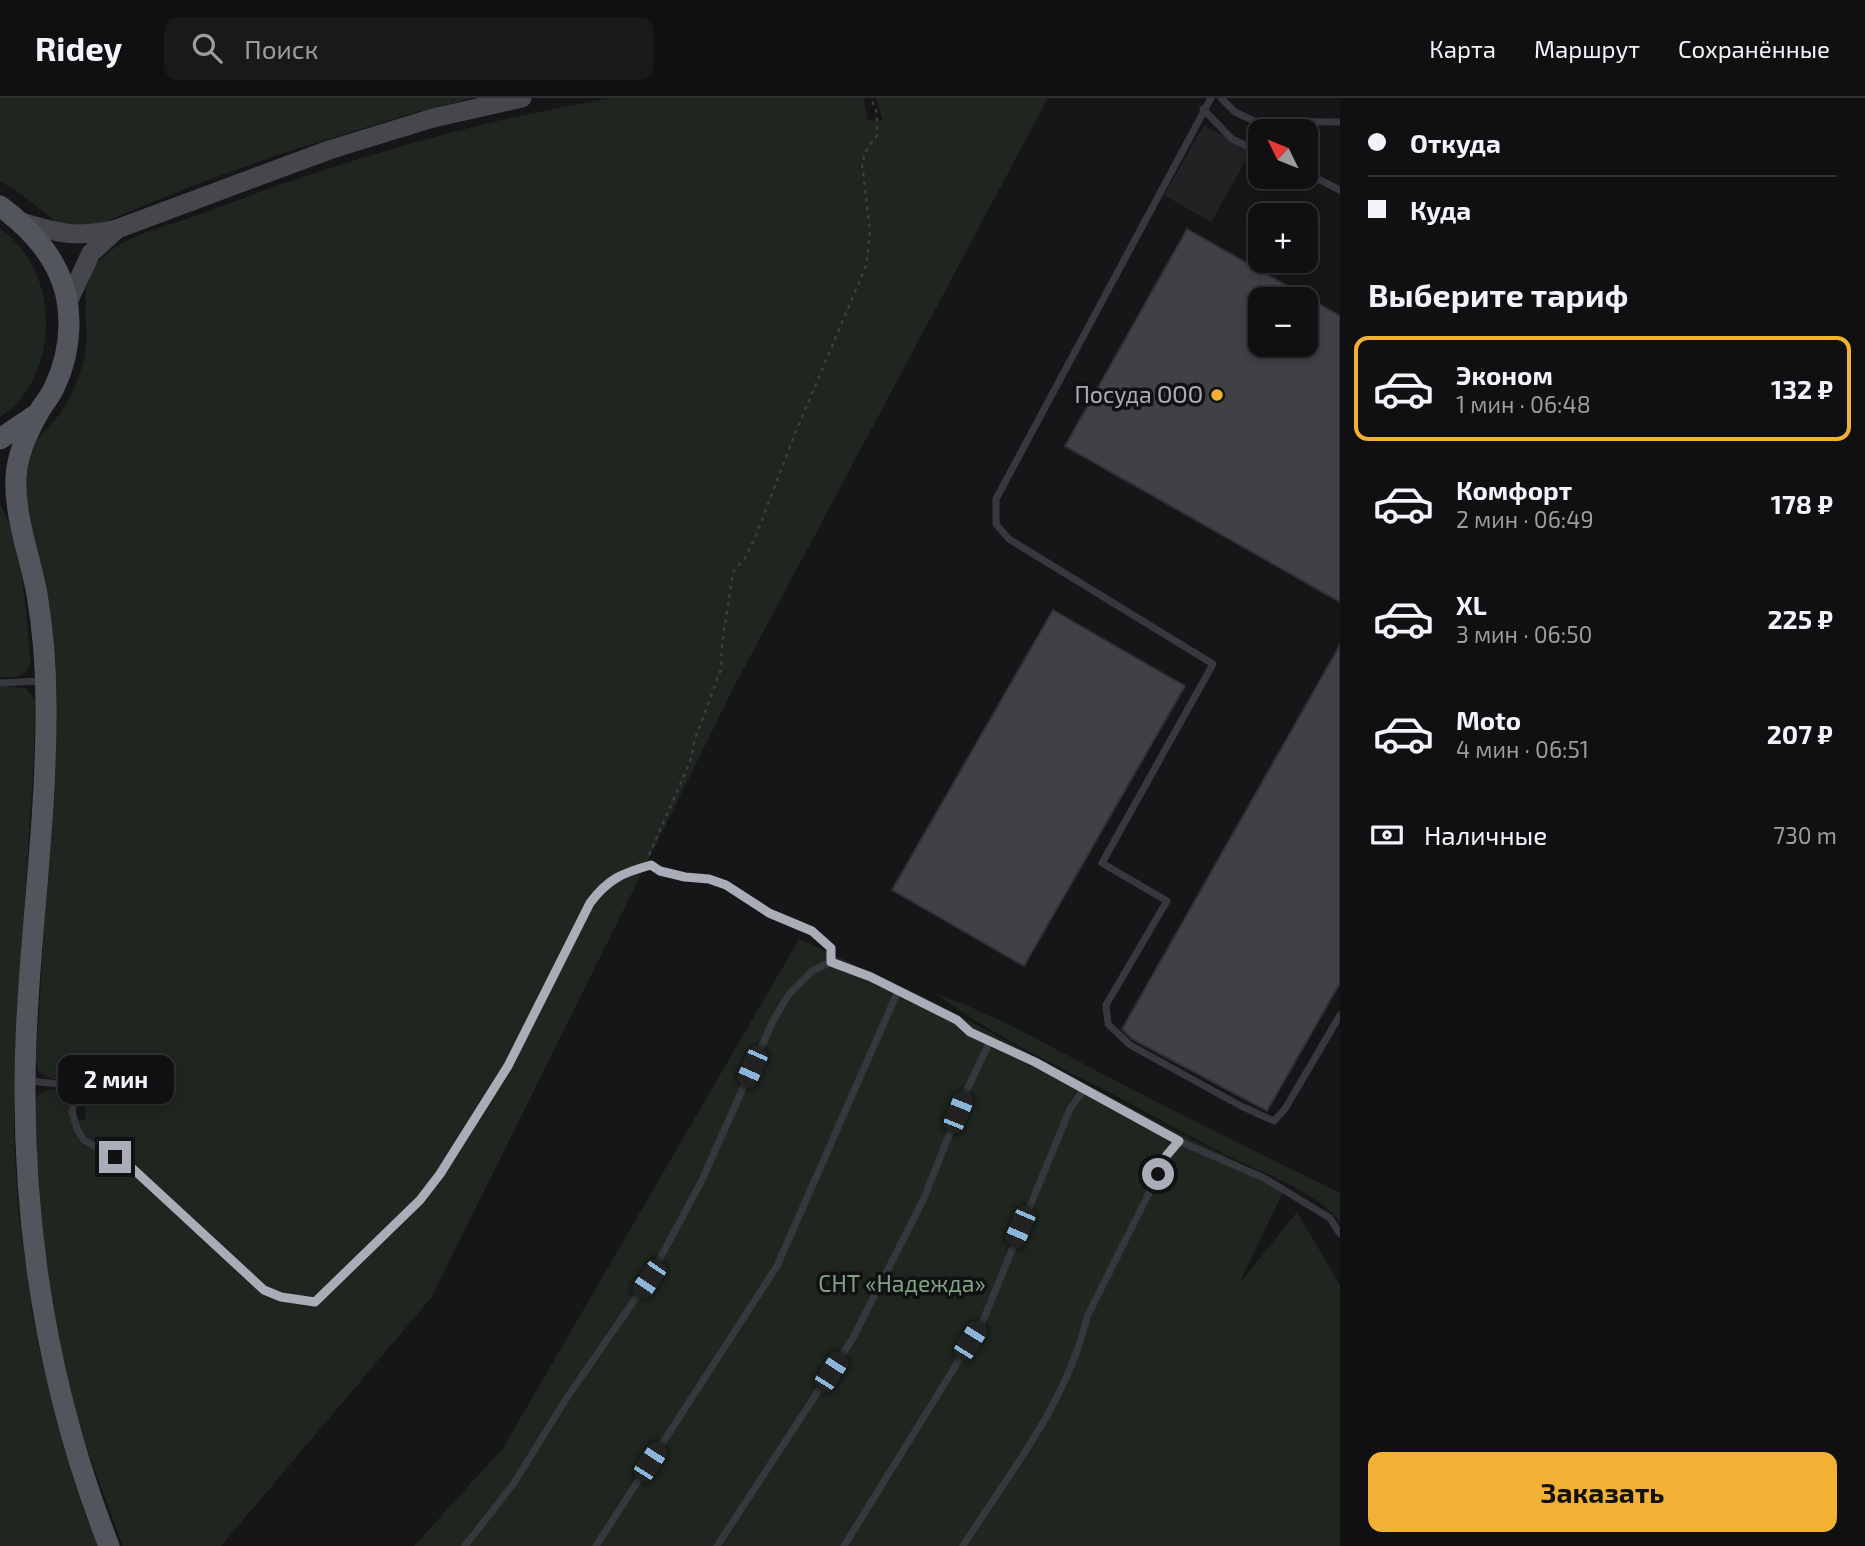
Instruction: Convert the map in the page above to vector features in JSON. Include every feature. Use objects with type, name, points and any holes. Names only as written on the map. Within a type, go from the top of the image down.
[{"type":"main road","points":[[24,223],[61,234],[87,236],[117,229],[329,149],[433,118],[522,98]]},
{"type":"main road","points":[[0,206],[24,223],[44,247],[57,271],[68,302],[66,356],[54,389],[38,412],[18,459],[16,480],[21,523],[37,594],[46,681],[45,758],[25,1081],[26,1144],[32,1229],[42,1307],[55,1376],[94,1508],[109,1546]]},
{"type":"main road","points":[[68,302],[91,253],[117,229]]},
{"type":"main road","points":[[0,439],[38,412]]},
{"type":"main road","points":[[0,493],[21,523]]},
{"type":"lane","points":[[1211,98],[996,499],[996,524],[1009,539],[1213,664],[1102,863],[1167,901],[1106,1005],[1108,1024],[1130,1045],[1241,1106],[1275,1121],[1285,1109],[1340,1015]]},
{"type":"lane","points":[[1221,98],[1235,112],[1254,121],[1340,122]]},
{"type":"lane","points":[[1203,109],[1232,139],[1248,146]]},
{"type":"lane","points":[[1318,179],[1340,190]]},
{"type":"lane","points":[[0,683],[46,681]]},
{"type":"lane","points":[[25,1081],[70,1084],[77,1087],[72,1112],[77,1129],[85,1140],[132,1168],[264,1290],[289,1299],[315,1302],[420,1200],[440,1174],[508,1066],[590,903],[609,881],[651,865],[660,871],[709,879],[726,885],[769,913],[812,931],[831,948],[831,962]]},
{"type":"lane","points":[[465,1546],[514,1483],[566,1399],[649,1279],[701,1182],[772,1021],[789,994],[812,971],[831,962],[871,977],[957,1020],[970,1032],[1084,1089],[1179,1141],[1264,1178],[1330,1218],[1340,1234]]},
{"type":"lane","points":[[596,1546],[777,1266],[898,991]]},
{"type":"lane","points":[[718,1546],[853,1338],[924,1198],[967,1090],[990,1041]]},
{"type":"lane","points":[[844,1546],[982,1323],[1070,1109],[1084,1089]]},
{"type":"lane","points":[[963,1546],[1025,1454],[1052,1408],[1081,1342],[1087,1317],[1167,1155],[1179,1141]]},
{"type":"path","points":[[651,865],[650,850],[690,762],[695,739],[721,669],[733,572],[745,558],[755,538],[793,436],[866,266],[870,231],[862,164],[866,151],[877,135],[877,113],[871,98]]},
{"type":"shaded area","points":[[1204,125],[1248,149],[1248,156],[1211,222],[1164,195]]},
{"type":"green space","points":[[0,98],[472,98],[280,154],[92,227],[56,222],[0,181]]},
{"type":"green space","points":[[610,98],[863,98],[868,120],[883,121],[876,98],[1048,98],[735,685],[431,1298],[221,1546],[123,1546],[74,1406],[54,1315],[41,1220],[35,1133],[37,1096],[46,1091],[60,1090],[72,1104],[77,1120],[86,1120],[84,1101],[77,1083],[48,1077],[38,1071],[36,1059],[53,783],[22,490],[28,453],[61,412],[77,380],[86,346],[88,280],[102,258],[123,243],[264,190],[398,147],[501,120]]},
{"type":"green space","points":[[0,229],[20,247],[34,270],[43,296],[46,323],[43,350],[35,376],[20,399],[0,417]]},
{"type":"green space","points":[[0,504],[8,520],[19,559],[31,661],[27,671],[16,677],[0,677]]},
{"type":"green space","points":[[0,686],[26,688],[35,700],[34,758],[15,1054],[14,1135],[18,1207],[32,1312],[43,1367],[85,1514],[98,1546],[0,1546]]},
{"type":"green space","name":"СНТ «Надежда»","points":[[799,939],[926,998],[1167,1127],[1286,1186],[1239,1284],[1297,1212],[1340,1285],[1340,1546],[414,1546],[503,1448]]},
{"type":"green space","points":[[936,994],[998,1019],[1340,1193],[1340,1221],[1316,1200],[1302,1192],[1216,1150],[1027,1050]]},
{"type":"building","name":"Посуда ООО","points":[[1187,229],[1248,264],[1248,273],[1264,273],[1289,287],[1248,287],[1248,357],[1318,357],[1318,303],[1340,316],[1340,602],[1065,446]]},
{"type":"building","points":[[1053,610],[1185,686],[1024,966],[892,890]]},
{"type":"building","points":[[1340,645],[1340,983],[1267,1111],[1132,1039],[1122,1029]]},
{"type":"place","name":"Посуда ООО","points":[[1217,395]]},
{"type":"route","points":[[115,1157],[132,1168],[264,1290],[297,1301],[315,1302],[420,1200],[440,1174],[508,1066],[590,903],[599,891],[609,881],[651,865],[660,871],[709,879],[726,885],[769,913],[812,931],[831,948],[831,962],[871,977],[957,1020],[970,1032],[1035,1062],[1179,1141],[1167,1155],[1158,1174]]}]
